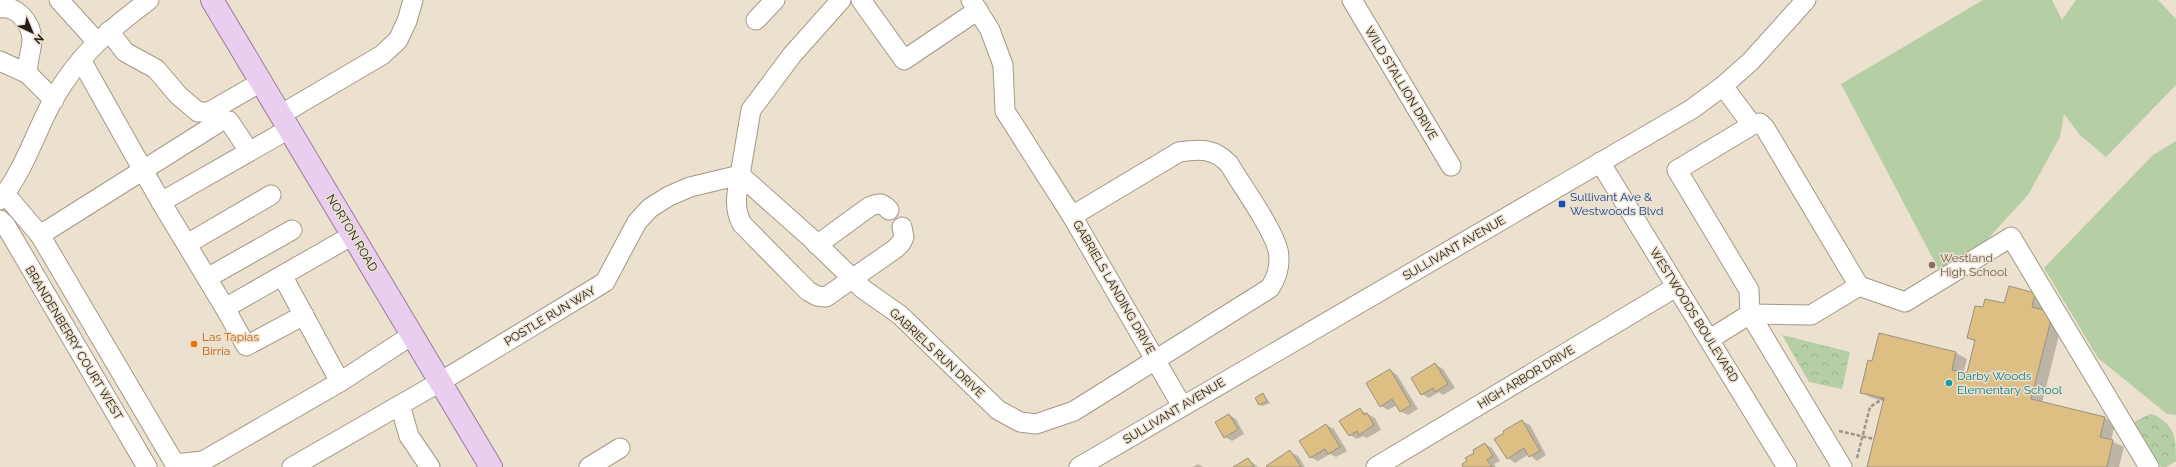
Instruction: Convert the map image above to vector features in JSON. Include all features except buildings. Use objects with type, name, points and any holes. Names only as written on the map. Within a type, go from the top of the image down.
[{"type":"main road","name":"NORTON ROAD","points":[[212,0],[491,467]]},
{"type":"street","points":[[150,0],[103,36],[81,60],[54,100],[20,169],[3,197],[40,235],[175,464],[203,461],[340,382],[412,335]]},
{"type":"street","points":[[161,202],[249,151],[284,122],[382,56],[398,40],[407,20],[413,0]]},
{"type":"street","points":[[756,20],[775,0]]},
{"type":"street","points":[[841,0],[792,55],[751,110],[736,204],[740,220],[808,291],[817,296],[826,297],[901,243],[904,236],[902,227]]},
{"type":"street","points":[[860,0],[904,60],[974,5]]},
{"type":"street","name":"WILD STALLION DRIVE","points":[[1352,0],[1451,166]]},
{"type":"street","name":"SULLIVANT AVENUE","points":[[1079,467],[1686,112],[1723,86],[1751,61],[1806,0]]},
{"type":"street","points":[[68,3],[103,36],[125,52],[156,69],[178,95],[198,112],[209,112],[261,82]]},
{"type":"street","name":"GABRIELS LANDING DRIVE","points":[[974,5],[990,30],[1003,65],[1005,111],[1072,216],[1182,406]]},
{"type":"street","points":[[0,8],[7,7],[16,10],[28,26],[32,38],[28,74]]},
{"type":"street","points":[[81,60],[145,170],[161,202],[225,308],[246,346],[304,314]]},
{"type":"street","points":[[0,61],[28,74],[54,100]]},
{"type":"street","points":[[1723,86],[1752,125]]},
{"type":"street","points":[[40,235],[221,121],[229,121],[249,151]]},
{"type":"street","points":[[1849,463],[1750,314],[1749,290],[1677,170],[1752,125],[1760,122],[1859,286],[1905,302],[2011,237],[2149,467]]},
{"type":"street","name":"GABRIELS LANDING DRIVE","points":[[1072,216],[1180,152],[1196,150],[1221,155],[1229,164],[1268,229],[1278,250],[1279,267],[1275,280],[1270,288],[1155,359]]},
{"type":"street","name":"WESTWOODS BOULEVARD","points":[[1600,162],[1676,287],[1710,339],[1779,464]]},
{"type":"street","name":"GABRIELS RUN DRIVE","points":[[740,175],[863,289],[900,315],[998,410],[1020,422],[1036,424],[1074,410],[1155,359]]},
{"type":"street","name":"POSTLE RUN WAY","points":[[292,467],[440,382],[605,282],[638,222],[650,208],[669,196],[690,187],[740,175]]},
{"type":"street","points":[[187,244],[271,195]]},
{"type":"street","points":[[817,245],[869,207],[878,204],[884,205],[890,210]]},
{"type":"street","name":"BRANDENBERRY COURT WEST","points":[[0,220],[6,226],[147,467]]},
{"type":"street","points":[[207,278],[292,230]]},
{"type":"street","points":[[225,308],[283,277],[353,235]]},
{"type":"street","points":[[283,277],[340,382]]},
{"type":"street","points":[[1710,339],[1750,314],[1811,315],[1859,286]]},
{"type":"street","name":"HIGH ARBOR DRIVE","points":[[1376,467],[1676,287]]},
{"type":"street","points":[[400,405],[409,436],[430,467]]},
{"type":"street","points":[[589,467],[620,448]]},
{"type":"path","points":[[1849,463],[1863,436],[1870,407],[1884,398]]},
{"type":"path","points":[[1832,429],[1874,439]]},
{"type":"green space","points":[[1983,0],[2052,0],[2062,20],[2076,0],[2158,0],[2176,19],[2176,85],[2106,157],[2080,135],[2064,114],[2060,137],[2028,195],[1983,244],[1939,270],[1841,84]]},
{"type":"green space","points":[[2176,141],[2176,415],[2167,414],[2098,358],[2044,268],[2153,155]]},
{"type":"green space","points":[[1782,335],[1850,352],[1842,389],[1809,382]]},
{"type":"green space","points":[[2150,414],[2156,415],[2164,421],[2171,429],[2173,434],[2176,449],[2176,461],[2166,467],[2161,467],[2134,422]]},
{"type":"place","name":"Sullivant Ave & Westwoods Blvd","points":[[1562,204]]},
{"type":"place","name":"Westland High School","points":[[1932,265]]},
{"type":"place","name":"Las Tapias Birria","points":[[194,344]]},
{"type":"place","name":"Darby Woods Elementary School","points":[[1949,383]]}]
